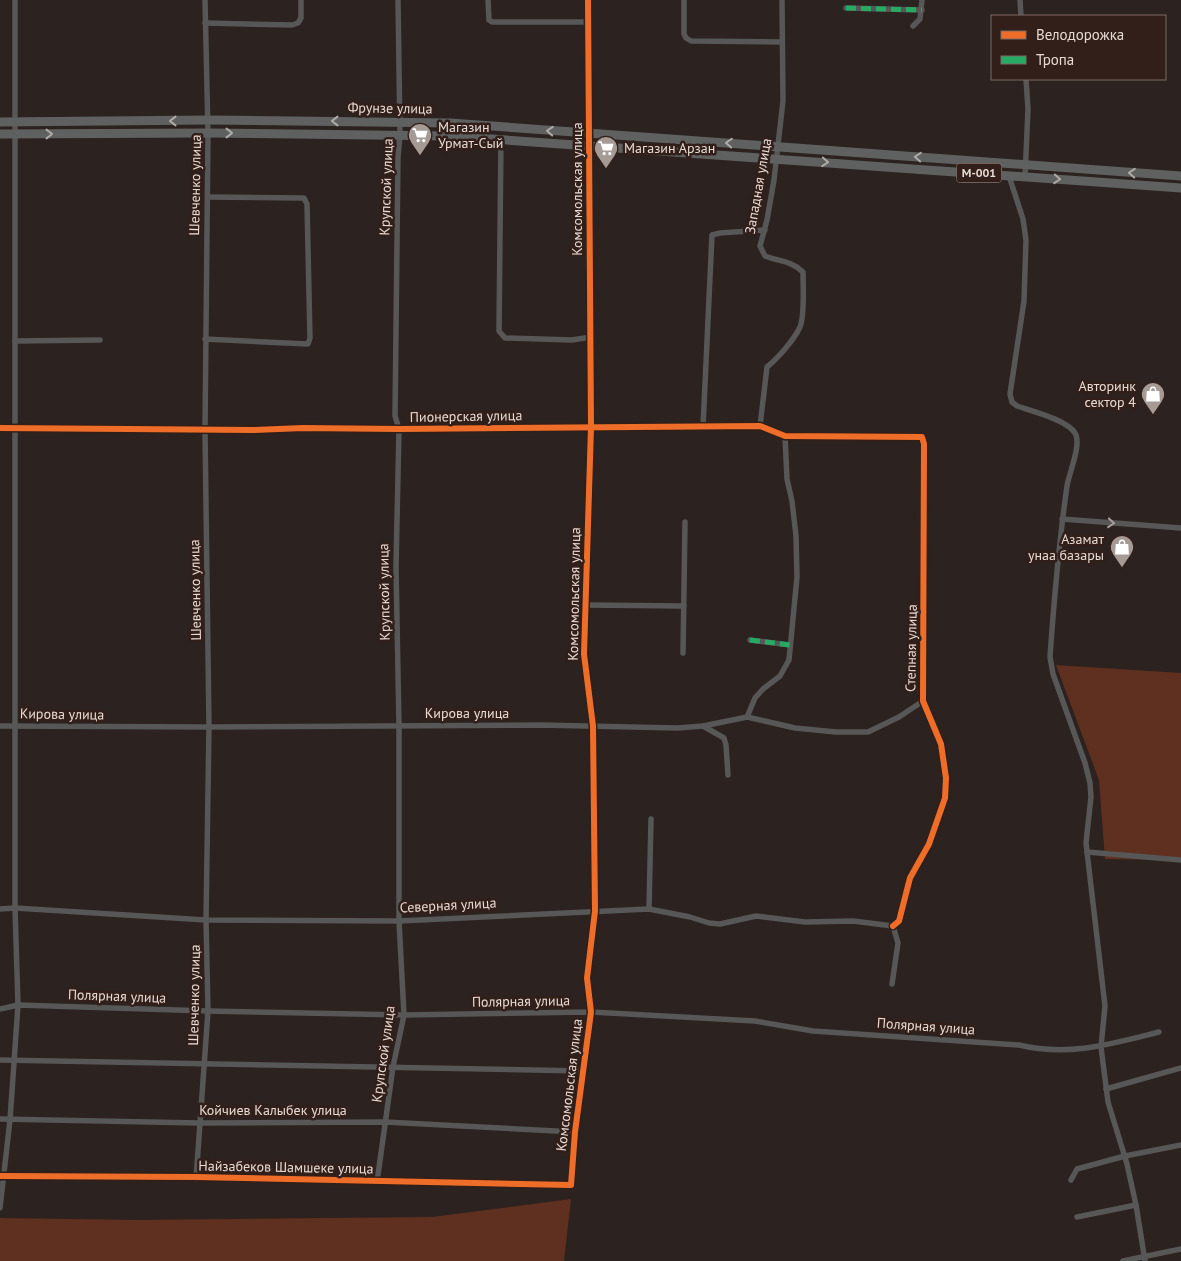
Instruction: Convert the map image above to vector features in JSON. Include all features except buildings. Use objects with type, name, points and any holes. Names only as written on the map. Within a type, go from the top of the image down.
[{"type":"main road","name":"Фрунзе улица","points":[[0,122],[208,120],[450,123],[778,147]]},
{"type":"main road","name":"Фрунзе улица","points":[[0,134],[208,133],[400,135],[776,159]]},
{"type":"main road","name":"M-001","points":[[778,147],[1181,176]]},
{"type":"main road","name":"M-001","points":[[776,159],[1181,188]]},
{"type":"main road","points":[[945,171],[946,159]]},
{"type":"street","points":[[0,1208],[2,1176],[10,1120],[18,1005],[15,908],[15,0]]},
{"type":"street","name":"Шевченко улица","points":[[196,1178],[208,1011],[206,920],[209,728],[205,430],[208,120],[205,0]]},
{"type":"street","points":[[205,23],[292,25],[298,23],[301,18],[301,0]]},
{"type":"street","name":"Крупской улица","points":[[378,1182],[393,1067],[404,1015],[400,920],[396,568],[399,429],[395,416],[398,157],[400,135],[398,0]]},
{"type":"street","points":[[488,0],[488,16],[492,22],[588,22]]},
{"type":"street","name":"Комсомольская улица","points":[[570,1185],[591,1012],[587,978],[595,911],[593,726],[584,654],[591,427],[588,0]]},
{"type":"street","points":[[684,0],[684,34],[691,41],[782,42]]},
{"type":"street","name":"Западная улица","points":[[760,426],[767,367],[776,359],[800,326],[803,297],[803,272],[794,264],[765,256],[760,246],[778,147],[783,101],[782,0]]},
{"type":"street","points":[[913,26],[920,19],[922,0]]},
{"type":"street","points":[[1020,0],[1021,15]]},
{"type":"street","points":[[846,8],[922,10]]},
{"type":"street","points":[[1025,177],[1028,109],[1026,80]]},
{"type":"street","points":[[501,140],[499,331],[506,338],[572,340],[591,337]]},
{"type":"street","points":[[1009,176],[1023,219],[1026,240],[1024,301],[1010,394],[1012,402],[1017,406],[1054,419],[1068,427],[1075,433],[1078,440],[1069,475],[1062,519],[1050,657],[1053,674],[1090,782],[1087,852],[1105,1006],[1101,1047],[1108,1102],[1125,1156],[1136,1205],[1144,1259]]},
{"type":"street","points":[[206,339],[308,344],[310,338],[307,204],[304,198],[208,197]]},
{"type":"street","points":[[703,427],[712,235],[764,230]]},
{"type":"street","points":[[15,341],[100,340]]},
{"type":"street","name":"Пионерская улица","points":[[0,428],[254,430],[303,428],[760,426],[785,436],[914,436],[922,437],[924,444]]},
{"type":"street","points":[[747,717],[755,698],[780,676],[789,660],[797,577],[796,536],[792,501],[787,479],[785,436]]},
{"type":"street","name":"Степная улица","points":[[893,926],[899,921],[910,878],[928,844],[946,798],[946,778],[941,744],[923,701],[924,444]]},
{"type":"street","points":[[1062,519],[1181,528]]},
{"type":"street","points":[[683,653],[685,522]]},
{"type":"street","points":[[585,605],[684,606]]},
{"type":"street","points":[[750,640],[790,645]]},
{"type":"street","name":"Кирова улица","points":[[0,726],[209,728],[540,725],[678,728],[703,726],[747,717],[795,728],[836,732],[868,732],[899,717],[923,701]]},
{"type":"street","points":[[703,726],[724,738],[728,775]]},
{"type":"street","points":[[648,909],[651,819]]},
{"type":"street","points":[[1087,852],[1181,860]]},
{"type":"street","name":"Северная улица","points":[[0,909],[15,908],[206,920],[400,920],[648,909],[690,916],[709,923],[720,924],[756,916],[805,922],[853,921],[893,926]]},
{"type":"street","points":[[892,984],[898,944],[893,926]]},
{"type":"street","name":"Полярная улица","points":[[0,1009],[18,1005],[404,1015],[591,1012],[755,1021],[813,1031],[1072,1050],[1101,1047],[1159,1032]]},
{"type":"street","points":[[0,1060],[583,1071]]},
{"type":"street","points":[[1106,1089],[1181,1068]]},
{"type":"street","name":"Койчиев Калыбек улица","points":[[0,1119],[200,1123],[385,1122],[575,1132]]},
{"type":"street","points":[[1071,1180],[1077,1169],[1125,1156],[1181,1145]]},
{"type":"street","name":"Найзабеков Шамшеке улица","points":[[2,1176],[570,1185]]},
{"type":"street","points":[[1077,1217],[1136,1205]]},
{"type":"street","points":[[1123,1261],[1144,1259],[1181,1249]]},
{"type":"shaded area","points":[[1056,665],[1181,673],[1181,860],[1105,859],[1099,780]]},
{"type":"shaded area","points":[[571,1199],[564,1261],[0,1261],[0,1218],[140,1220],[432,1217]]},
{"type":"marked path","points":[[846,8],[922,10]]},
{"type":"marked path","points":[[750,640],[790,645]]},
{"type":"cycle path","points":[[0,1176],[196,1177],[571,1185],[575,1132],[591,1012],[587,978],[595,911],[593,726],[584,654],[591,427],[588,0]]},
{"type":"cycle path","points":[[0,428],[254,430],[303,428],[760,426],[785,436],[922,437],[924,444],[923,701],[941,744],[946,778],[945,798],[929,844],[910,878],[899,921],[893,926]]},
{"type":"place","name":"Магазин Урмат-Сый","points":[[420,156]]},
{"type":"place","name":"Магазин Арзан","points":[[606,169]]},
{"type":"place","name":"Авторинк сектор 4","points":[[1153,415]]},
{"type":"place","name":"Азамат унаа базары","points":[[1122,568]]}]
